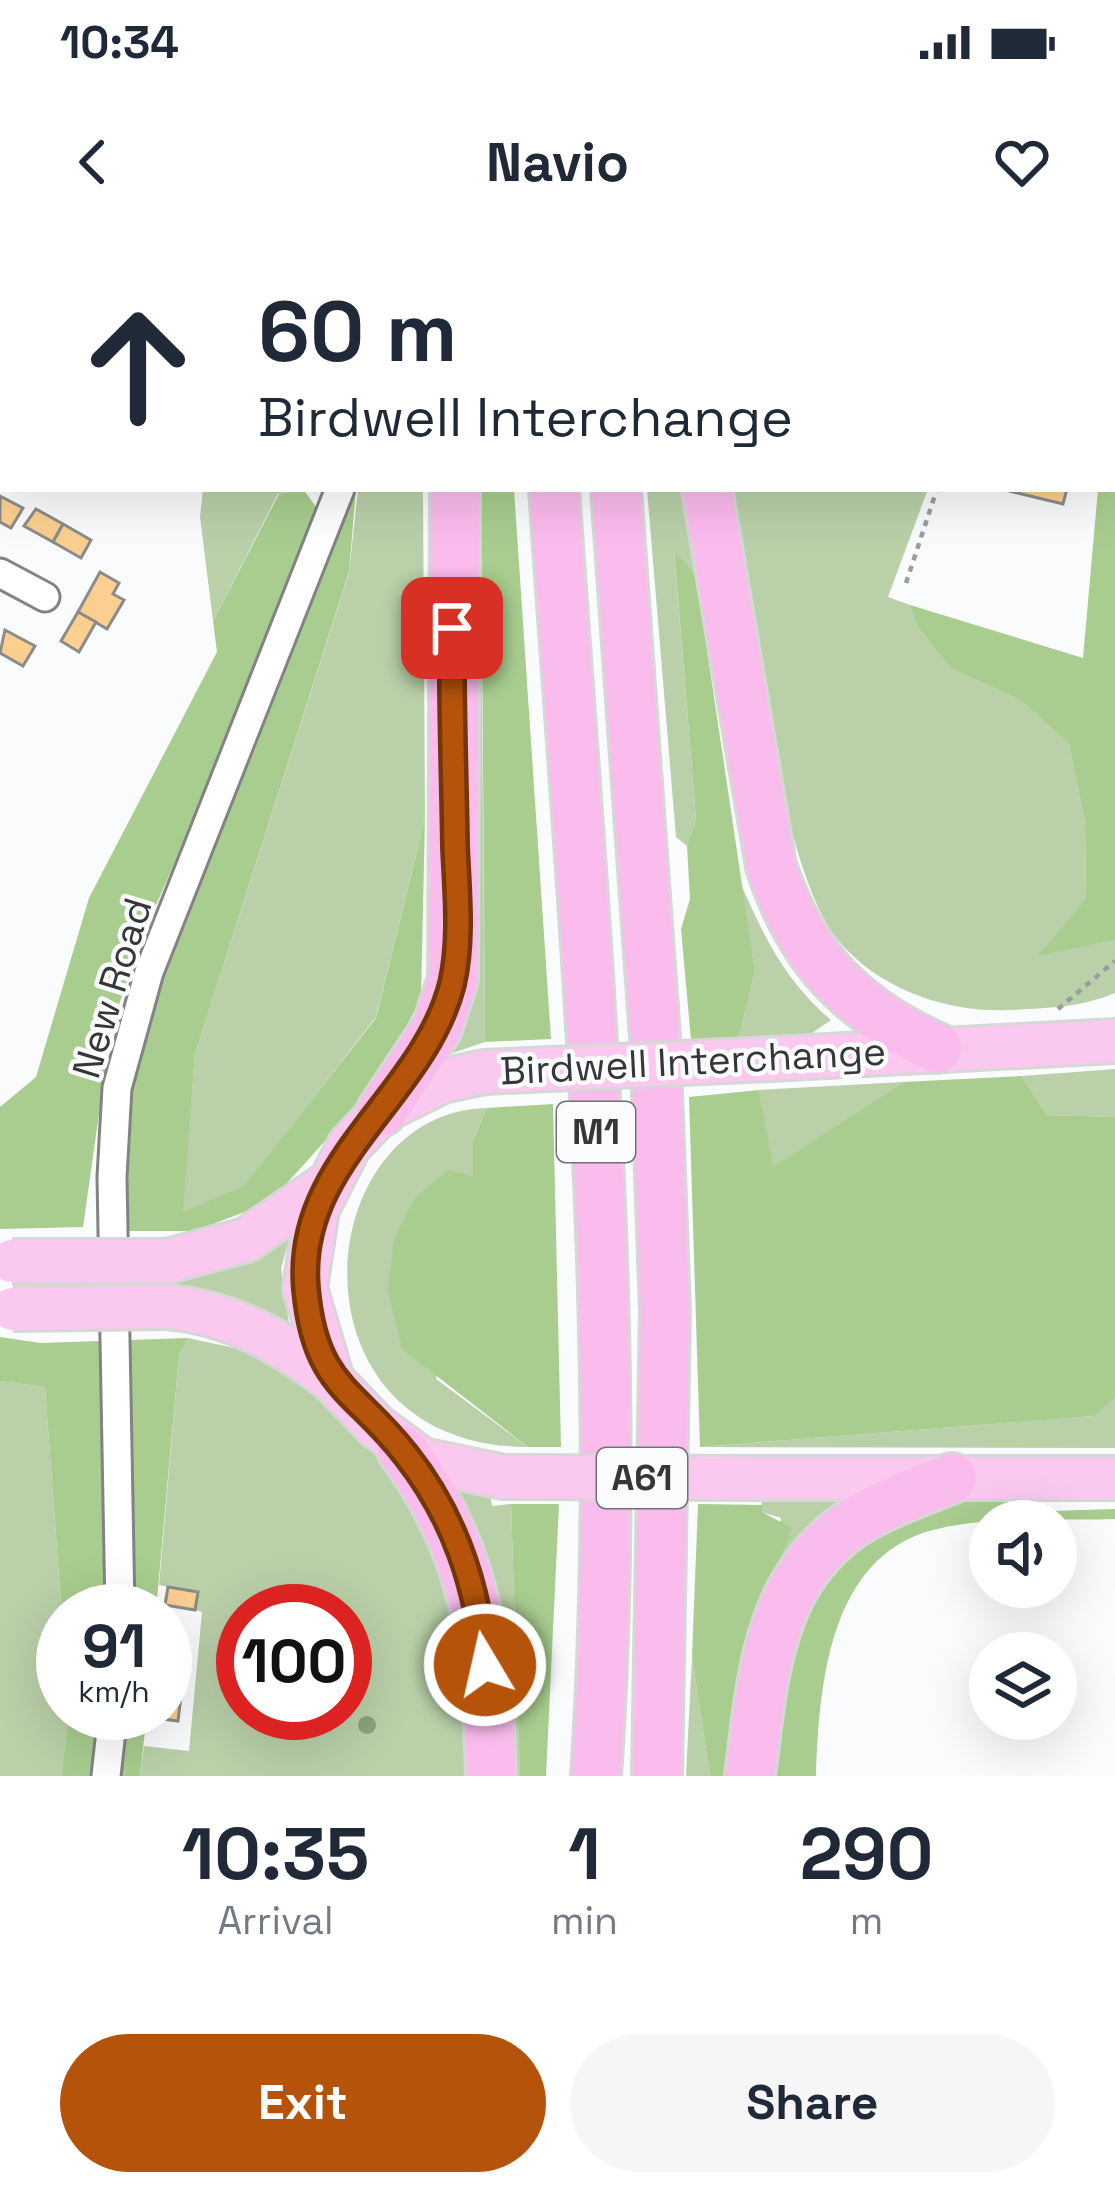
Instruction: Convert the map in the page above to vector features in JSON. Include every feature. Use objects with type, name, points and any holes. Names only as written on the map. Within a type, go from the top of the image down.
[{"type":"highway","points":[[382,1111],[437,1028],[453,979],[455,492]]},
{"type":"highway","name":"M1","points":[[554,492],[590,1005],[603,1301],[596,1776]]},
{"type":"highway","name":"M1","points":[[616,492],[655,1037],[664,1288],[657,1776]]},
{"type":"highway","points":[[707,492],[767,844],[784,907],[815,962],[851,1000],[892,1028],[937,1048]]},
{"type":"highway","name":"A61","points":[[1043,1027],[1115,1021]]},
{"type":"highway","name":"Birdwell Interchange","points":[[1115,1041],[1043,1027],[937,1048],[484,1072],[442,1082],[382,1111],[349,1146],[326,1185],[311,1232],[305,1288],[332,1381],[402,1450],[441,1466],[504,1477],[1115,1478]]},
{"type":"highway","name":"A61","points":[[6,1261],[168,1261],[246,1240],[326,1185]]},
{"type":"highway","name":"A61","points":[[6,1308],[168,1307],[229,1318],[276,1341],[332,1381]]},
{"type":"highway","points":[[402,1450],[441,1505],[467,1566],[483,1637],[490,1776]]},
{"type":"highway","points":[[750,1776],[765,1659],[783,1607],[804,1570],[849,1526],[952,1478]]},
{"type":"street","name":"New Road","points":[[120,1584],[112,1177],[117,1088],[149,972],[339,492]]},
{"type":"street","points":[[0,573],[45,597]]},
{"type":"street","points":[[106,1776],[110,1740]]},
{"type":"path","points":[[906,583],[936,492]]},
{"type":"path","points":[[1043,1027],[1115,961]]},
{"type":"green space","points":[[203,492],[288,492],[278,494],[213,621],[200,517]]},
{"type":"green space","points":[[305,492],[319,511],[283,616],[139,944],[111,1029],[83,1227],[0,1229],[0,1107],[36,1077],[89,898],[217,652],[213,621],[279,494]]},
{"type":"green space","points":[[356,492],[349,572],[195,1054],[183,1212],[244,1186],[376,1018],[425,818],[421,998],[378,1082],[270,1202],[195,1231],[121,1231],[124,1111],[150,1000]]},
{"type":"green space","points":[[358,492],[423,492],[425,818],[376,1017],[244,1187],[182,1213],[195,1054],[349,573]]},
{"type":"green space","points":[[470,492],[480,492],[485,1042],[438,1058]]},
{"type":"green space","points":[[481,492],[514,492],[551,1039],[485,1042]]},
{"type":"green space","points":[[647,492],[685,492],[696,576],[674,552],[696,819],[687,846],[676,837]]},
{"type":"green space","points":[[730,492],[927,492],[888,597],[910,605],[917,626],[950,668],[1020,700],[1069,744],[1085,823],[1086,898],[1038,955],[1115,940],[1115,993],[1050,1008],[962,1007],[893,984],[854,957],[817,904],[798,853],[756,657]]},
{"type":"green space","points":[[1098,492],[1115,492],[1115,940],[1037,956],[1086,898],[1085,823],[1069,744],[1020,700],[950,668],[917,626],[910,605],[1083,658]]},
{"type":"green space","points":[[674,550],[696,576],[755,972],[739,1037],[691,1040],[681,929],[690,899],[687,846],[696,819]]},
{"type":"green space","points":[[740,882],[777,957],[831,1020],[809,1035],[739,1037],[755,972]]},
{"type":"green space","points":[[1115,1069],[1115,1117],[1047,1115],[1022,1076]]},
{"type":"green space","points":[[1022,1076],[1047,1115],[1115,1117],[1115,1398],[1094,1416],[700,1447],[689,1097],[759,1090],[773,1167],[903,1082]]},
{"type":"green space","points":[[903,1082],[772,1168],[759,1090]]},
{"type":"green space","points":[[553,1104],[561,1447],[528,1447],[402,1349],[388,1291],[394,1239],[414,1199],[448,1170],[473,1176],[473,1141],[487,1108]]},
{"type":"green space","points":[[487,1108],[473,1141],[473,1177],[436,1379],[528,1447],[448,1432],[392,1394],[359,1340],[347,1279],[356,1217],[383,1163],[427,1124]]},
{"type":"green space","points":[[291,1234],[281,1268],[290,1331],[218,1298],[171,1289],[171,1281]]},
{"type":"green space","points":[[0,1337],[41,1343],[188,1338],[179,1355],[158,1584],[60,1584],[45,1387],[0,1381]]},
{"type":"green space","points":[[188,1338],[257,1353],[345,1418],[428,1513],[454,1580],[479,1776],[140,1776],[144,1746],[189,1751],[192,1740],[202,1612],[195,1610],[198,1592],[192,1591],[192,1584],[159,1584],[179,1355]]},
{"type":"green space","points":[[0,1381],[45,1387],[60,1584],[36,1584],[36,1740],[66,1740],[61,1776],[0,1776]]},
{"type":"green space","points":[[1115,1398],[1115,1448],[700,1447],[1093,1416]]},
{"type":"green space","points":[[439,1482],[489,1487],[492,1506],[511,1504],[520,1776],[505,1776]]},
{"type":"green space","points":[[869,1489],[760,1612],[781,1518],[761,1512],[763,1490]]},
{"type":"green space","points":[[1012,1492],[1012,1500],[969,1500],[969,1523],[933,1530],[898,1545],[871,1567],[836,1630],[821,1704],[816,1776],[774,1776],[788,1615],[816,1572],[908,1506]]},
{"type":"green space","points":[[511,1504],[559,1504],[546,1776],[520,1776]]},
{"type":"green space","points":[[698,1504],[763,1505],[762,1512],[792,1528],[760,1612],[732,1776],[710,1776],[692,1657]]},
{"type":"green space","points":[[1115,1509],[1115,1519],[1077,1519],[1077,1510]]},
{"type":"green space","points":[[692,1657],[710,1776],[686,1776]]},
{"type":"green space","points":[[66,1740],[144,1740],[140,1776],[61,1776]]},
{"type":"building","points":[[1013,492],[1066,492],[1063,504]]},
{"type":"building","points":[[0,496],[23,508],[11,528],[0,522]]},
{"type":"building","points":[[36,509],[63,524],[53,542],[24,526]]},
{"type":"building","points":[[63,524],[91,540],[81,558],[53,542]]},
{"type":"building","points":[[100,572],[119,583],[113,594],[124,600],[107,629],[78,612]]},
{"type":"building","points":[[78,612],[96,622],[79,652],[61,641]]},
{"type":"building","points":[[5,630],[35,646],[23,666],[0,653]]},
{"type":"route","points":[[452,628],[457,914],[453,979],[437,1028],[409,1076],[349,1146],[326,1185],[311,1232],[305,1288],[332,1381],[402,1450],[450,1522],[467,1566],[485,1665]]}]
